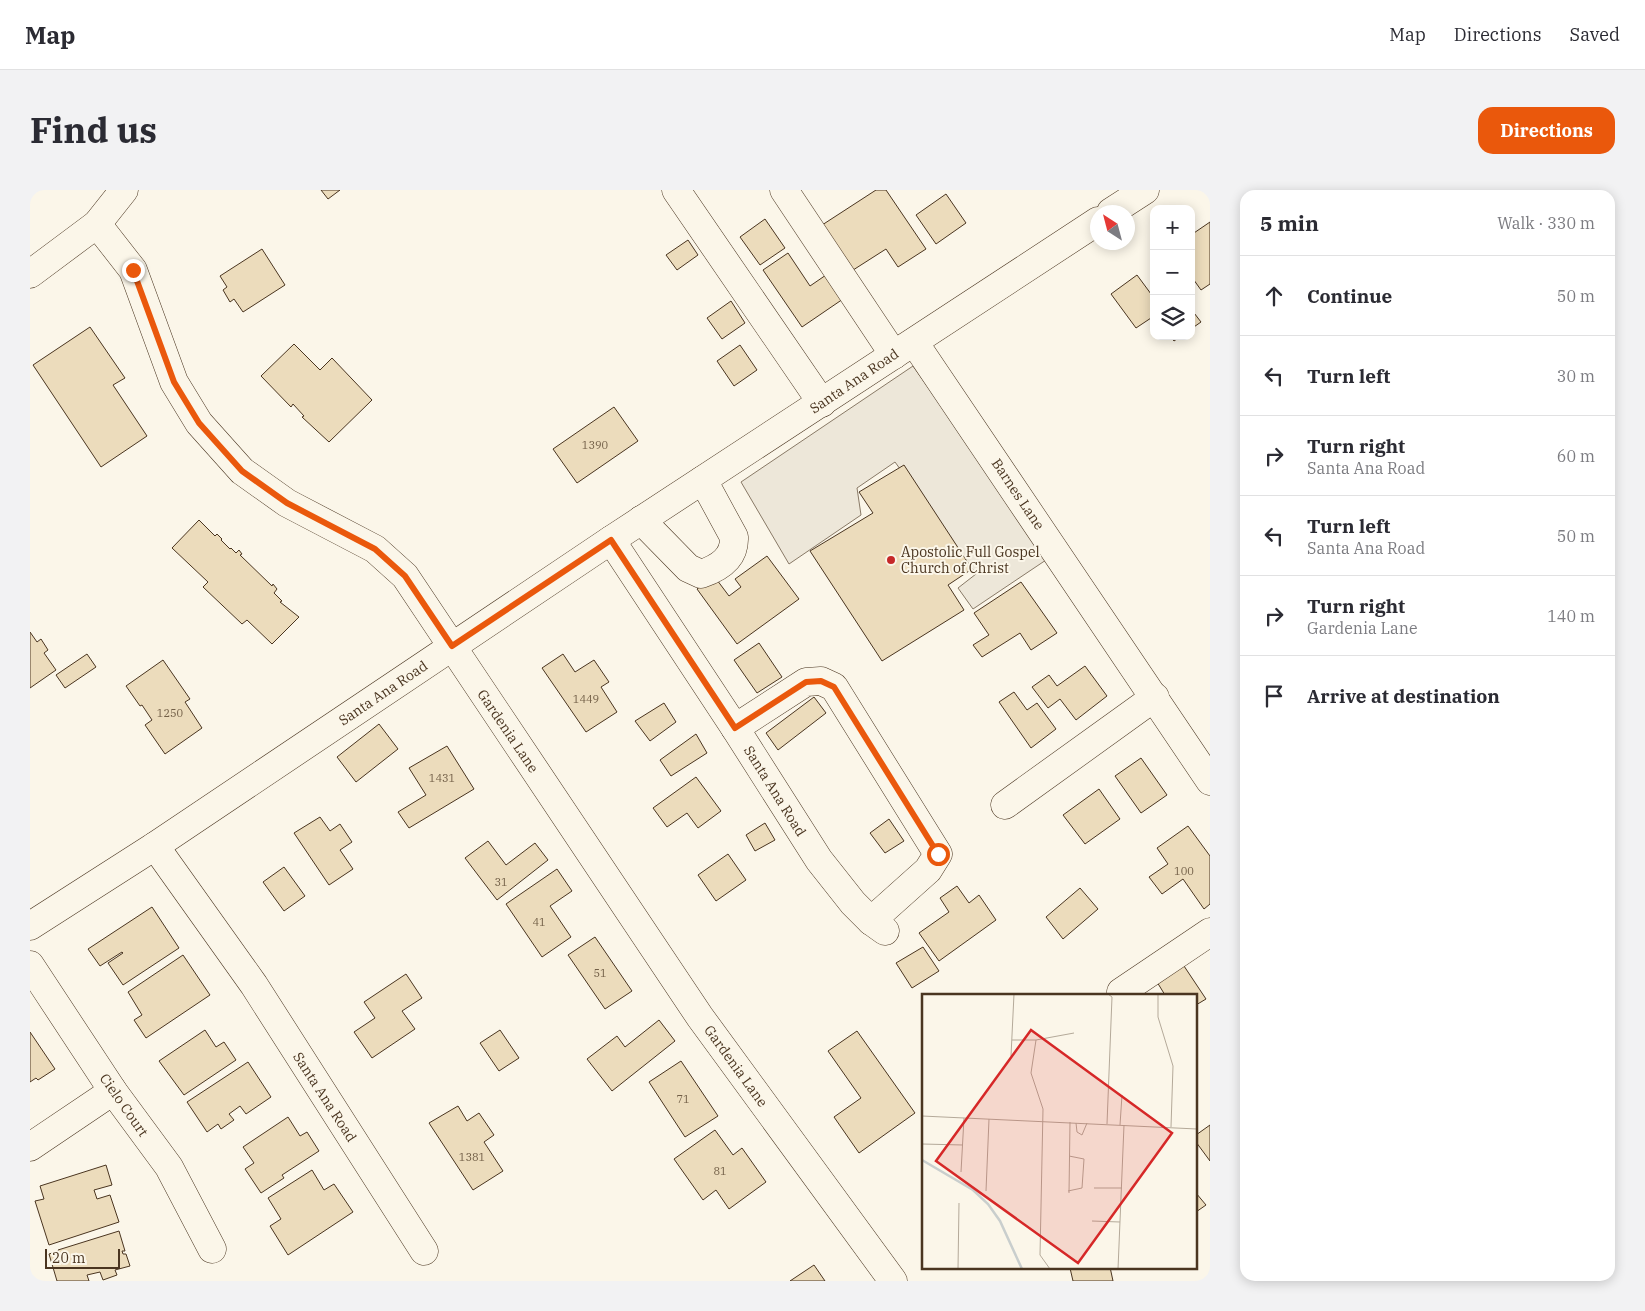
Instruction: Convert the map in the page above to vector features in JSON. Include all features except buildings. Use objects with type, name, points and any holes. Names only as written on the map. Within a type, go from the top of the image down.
[{"type":"street","points":[[30,274],[97,224],[124,190]]},
{"type":"street","points":[[676,190],[822,404]]},
{"type":"street","name":"Barnes Lane","points":[[784,190],[904,348],[1155,697],[1210,781]]},
{"type":"street","points":[[1122,205],[1145,190]]},
{"type":"street","name":"Gardenia Lane","points":[[97,224],[133,270],[174,382],[199,423],[242,471],[287,503],[375,549],[405,576],[700,1016],[893,1281]]},
{"type":"street","name":"Santa Ana Road","points":[[30,926],[155,846],[641,520],[822,404],[1090,226]]},
{"type":"street","points":[[641,520],[688,568],[701,574],[723,563],[732,553],[734,537],[703,480]]},
{"type":"street","name":"Santa Ana Road","points":[[611,540],[735,728],[819,860],[853,903],[878,926],[928,870],[938,854],[834,687],[821,681],[806,682],[735,728]]},
{"type":"street","points":[[1005,805],[1155,697]]},
{"type":"street","name":"Santa Ana Road","points":[[155,846],[254,985],[424,1250]]},
{"type":"street","points":[[1121,992],[1210,932]]},
{"type":"street","name":"Cielo Court","points":[[30,964],[113,1091],[169,1167],[212,1248]]},
{"type":"street","points":[[30,1147],[113,1091]]},
{"type":"shaded area","points":[[913,366],[1049,558],[973,609],[958,588],[976,574],[895,462],[857,488],[861,515],[789,564],[741,482]]},
{"type":"place","name":"Apostolic Full Gospel Church of Christ","points":[[891,560]]},
{"type":"route","points":[[133,270],[174,382],[199,423],[242,471],[287,503],[375,549],[405,576],[452,646],[611,540],[735,728],[806,682],[821,681],[834,687],[938,854]]}]
